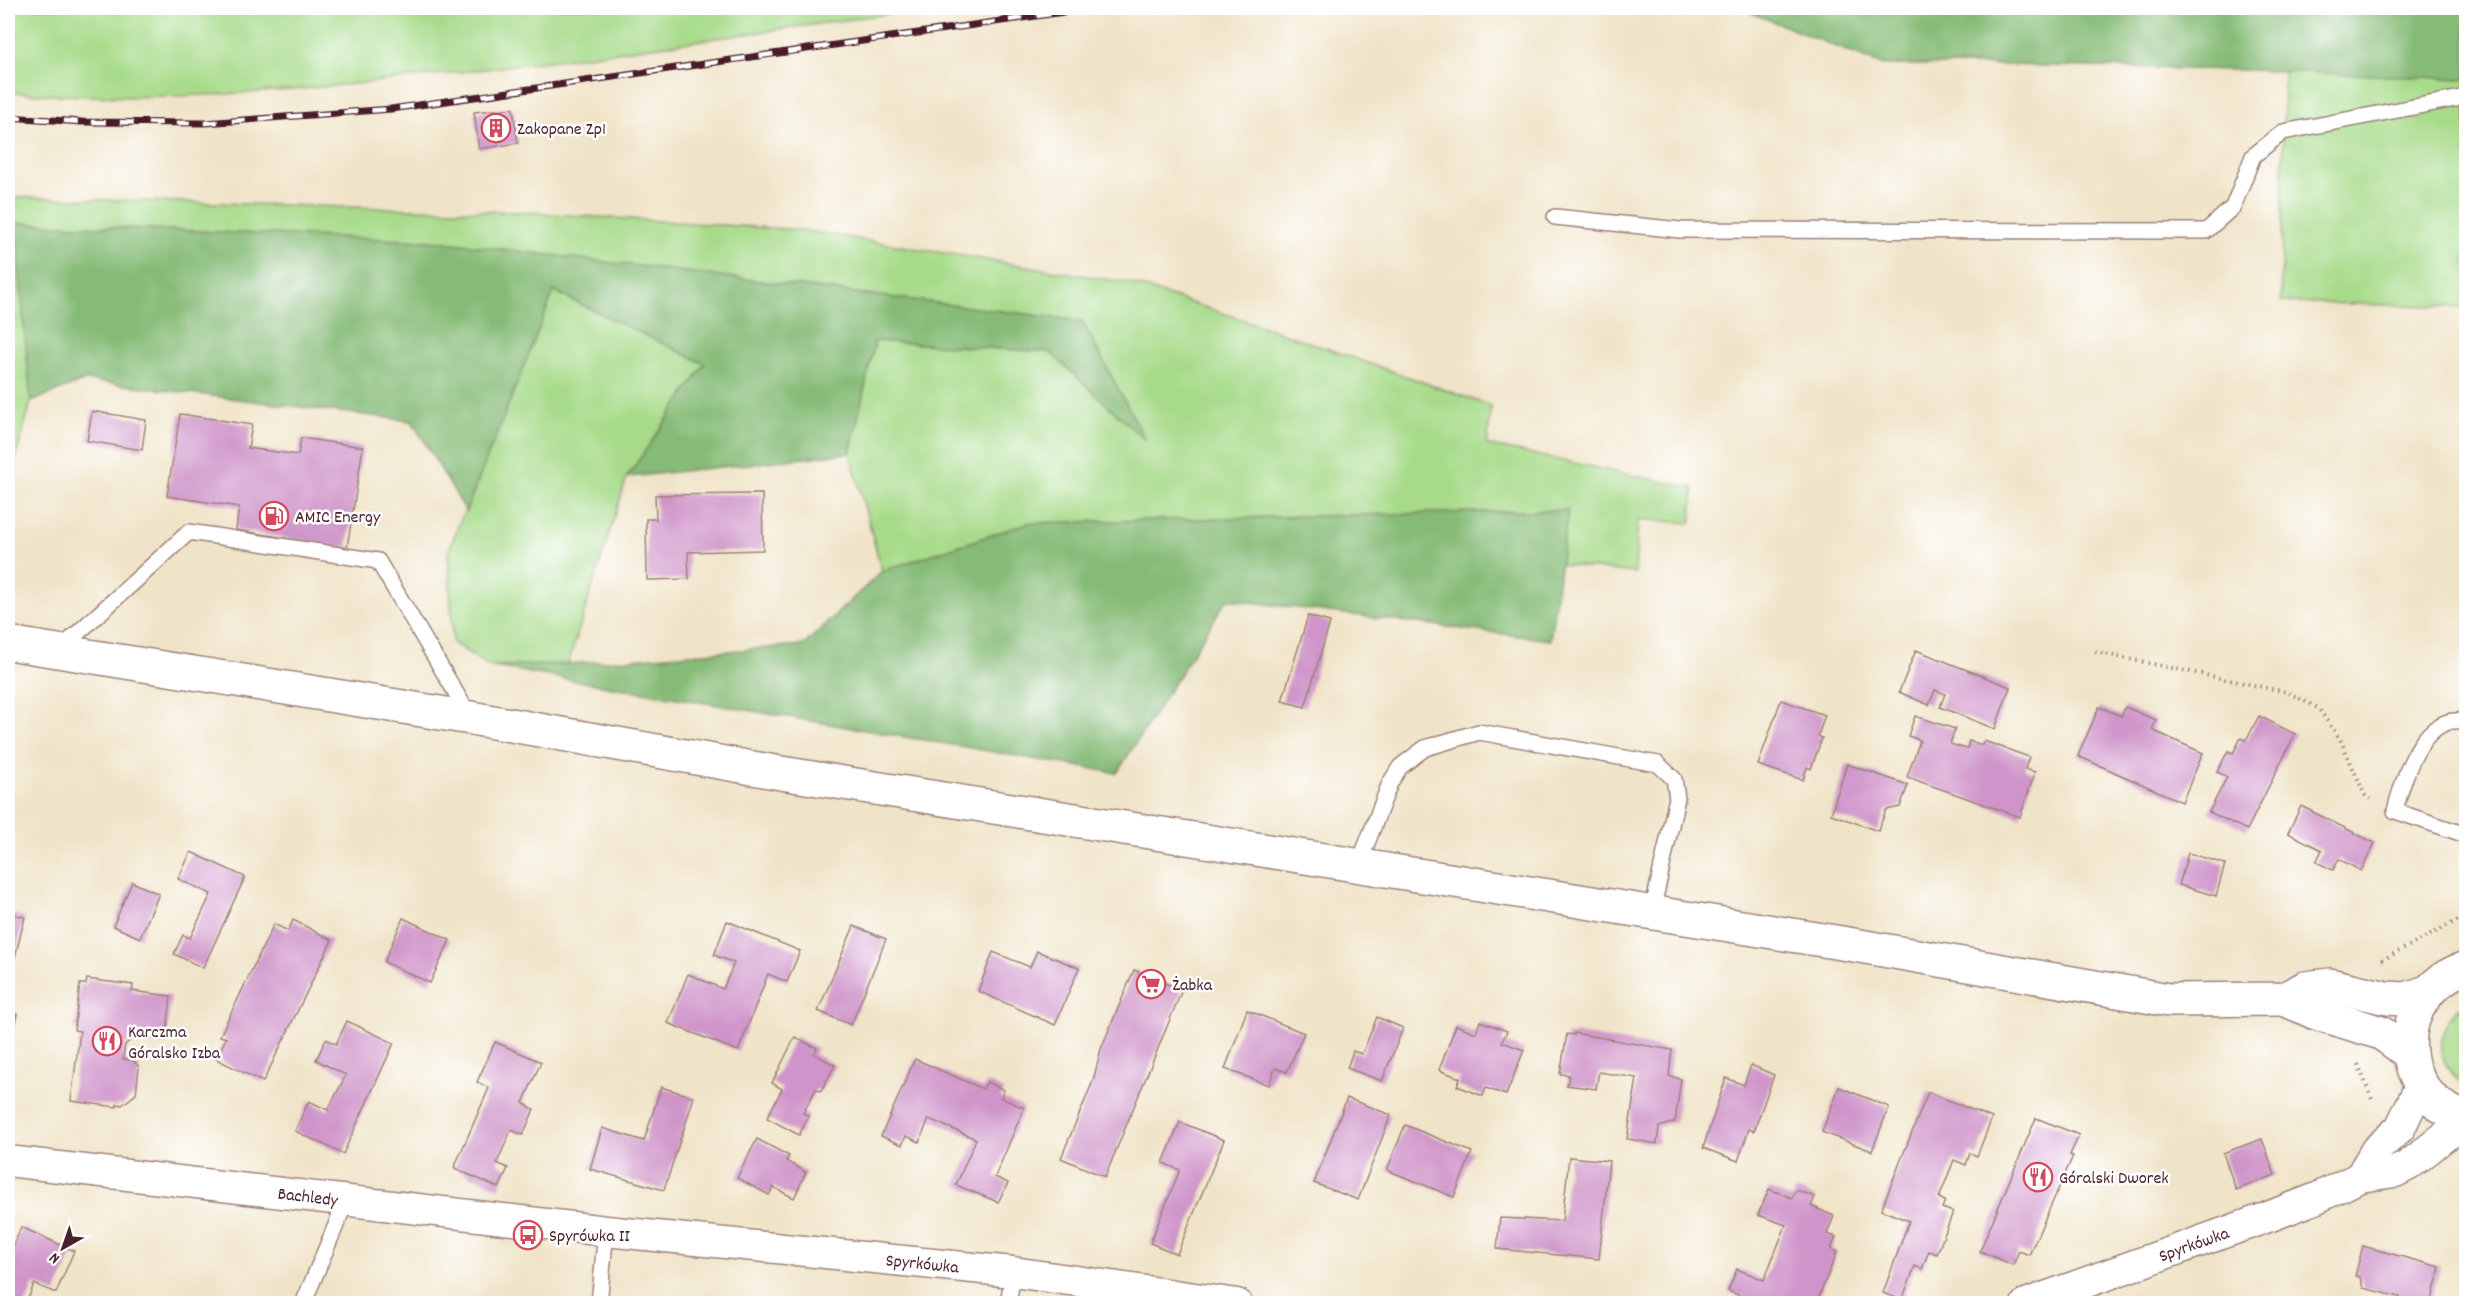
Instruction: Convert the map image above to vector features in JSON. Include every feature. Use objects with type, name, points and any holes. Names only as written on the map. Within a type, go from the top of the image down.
[{"type":"main road","points":[[8,643],[471,718],[781,773],[1652,912],[2169,1000],[2284,999],[2316,985],[2346,988],[2387,998],[2406,999],[2427,992]]},
{"type":"main road","points":[[2466,968],[2440,980],[2427,992],[2412,1021],[2410,1054],[2421,1084],[2443,1108],[2466,1118]]},
{"type":"main road","points":[[2284,999],[2316,1013],[2381,1033],[2410,1054]]},
{"type":"street","points":[[2360,1177],[2376,1150],[2400,1128],[2421,1084]]},
{"type":"street","name":"Spyrkówka","points":[[2026,1304],[2268,1217],[2317,1198],[2360,1177],[2395,1172],[2466,1124]]},
{"type":"street","name":"Bachledy","points":[[8,1161],[606,1231]]},
{"type":"street","name":"Spyrkówka","points":[[606,1231],[1013,1272],[1237,1304]]},
{"type":"lane","points":[[1555,217],[1680,230],[2206,231],[2234,207],[2253,156],[2283,132],[2466,97]]},
{"type":"lane","points":[[58,651],[189,532],[378,561],[471,718]]},
{"type":"lane","points":[[2466,721],[2448,722],[2429,732],[2419,746],[2395,811],[2466,835]]},
{"type":"lane","points":[[1359,864],[1390,783],[1400,767],[1425,748],[1479,732],[1658,764],[1674,780],[1677,798],[1652,912]]},
{"type":"lane","points":[[303,1304],[346,1201]]},
{"type":"lane","points":[[599,1304],[606,1231]]},
{"type":"lane","points":[[1008,1304],[1013,1272]]},
{"type":"path","points":[[2095,652],[2287,692],[2318,708],[2340,739],[2365,795],[2395,811]]},
{"type":"green space","points":[[8,8],[928,8],[540,62],[366,83],[247,93],[128,97],[8,92]]},
{"type":"green space","points":[[1824,8],[2466,8],[2466,79],[2284,71],[2007,65],[1882,65],[1749,12]]},
{"type":"green space","points":[[2284,71],[2466,79],[2466,307],[2281,302]]},
{"type":"green space","points":[[8,197],[519,212],[802,230],[1130,283],[1274,330],[1491,406],[1487,445],[1694,488],[1691,523],[1638,519],[1635,573],[1560,564],[1567,510],[1028,523],[882,571],[850,453],[875,341],[1050,352],[1145,439],[1082,321],[445,242],[16,223],[31,402],[8,487]]},
{"type":"green space","points":[[15,223],[445,242],[1082,321],[1146,441],[1050,352],[875,341],[850,453],[627,477],[705,364],[554,291],[466,511],[412,421],[85,380],[31,402]]},
{"type":"green space","points":[[553,291],[706,364],[627,477],[568,664],[489,666],[453,643],[448,552]]},
{"type":"green space","points":[[1568,510],[1550,640],[1227,599],[1117,773],[489,666],[568,664],[804,645],[882,571],[1028,523]]},
{"type":"green space","points":[[2466,1003],[2466,1085],[2447,1067],[2442,1044],[2443,1033],[2448,1021]]},
{"type":"building","name":"Zakopane Zp1","points":[[513,108],[518,143],[479,149],[474,112]]},
{"type":"building","points":[[92,411],[146,420],[142,450],[87,441]]},
{"type":"building","points":[[180,414],[252,425],[248,448],[298,455],[301,438],[363,447],[347,548],[236,530],[239,507],[167,496]]},
{"type":"building","points":[[762,494],[763,550],[688,552],[689,579],[647,580],[646,519],[656,519],[655,495]]},
{"type":"building","points":[[1308,616],[1330,622],[1305,707],[1282,701]]},
{"type":"building","points":[[1916,650],[2010,687],[1995,729],[1940,707],[1945,694],[1935,690],[1929,705],[1899,692]]},
{"type":"building","points":[[1781,700],[1825,715],[1818,736],[1822,738],[1811,769],[1807,767],[1803,780],[1758,765]]},
{"type":"building","points":[[2099,707],[2121,716],[2125,707],[2156,720],[2152,730],[2203,753],[2182,802],[2078,756]]},
{"type":"building","points":[[1915,716],[1955,729],[1950,744],[1967,749],[1969,741],[1982,745],[1984,741],[2029,757],[2025,769],[2035,772],[2020,817],[1907,777],[1920,740],[1908,736]]},
{"type":"building","points":[[2259,716],[2295,734],[2247,830],[2209,812],[2227,777],[2217,772],[2228,751],[2233,753],[2241,738],[2246,740]]},
{"type":"building","points":[[1847,764],[1908,785],[1900,807],[1886,810],[1878,831],[1831,814]]},
{"type":"building","points":[[2301,806],[2375,843],[2361,871],[2339,859],[2333,870],[2316,862],[2322,850],[2288,833]]},
{"type":"building","points":[[191,852],[245,877],[203,968],[174,954],[183,935],[190,938],[211,894],[178,879]]},
{"type":"building","points":[[2188,853],[2225,864],[2216,896],[2179,885]]},
{"type":"building","points":[[132,882],[159,894],[140,938],[113,926]]},
{"type":"building","points":[[8,913],[25,917],[8,985]]},
{"type":"building","points":[[403,918],[450,940],[430,983],[384,962]]},
{"type":"building","points":[[293,920],[332,940],[263,1082],[216,1059],[226,1038],[220,1036],[274,924],[288,931]]},
{"type":"building","points":[[727,921],[800,951],[787,982],[768,974],[738,1051],[668,1023],[688,974],[723,989],[734,963],[714,955]]},
{"type":"building","points":[[854,926],[886,939],[851,1025],[818,1011]]},
{"type":"building","points":[[1037,951],[1079,968],[1055,1025],[978,991],[993,952],[1030,967]]},
{"type":"building","points":[[1134,970],[1182,990],[1105,1177],[1061,1158],[1093,1081],[1101,1049]]},
{"type":"building","points":[[87,979],[133,985],[132,991],[171,996],[166,1041],[134,1037],[125,1045],[123,1059],[133,1060],[139,1067],[136,1094],[122,1105],[117,1104],[117,1107],[71,1101],[80,1031],[74,1030],[80,984],[86,984]]},
{"type":"building","points":[[1247,1010],[1304,1033],[1287,1072],[1275,1068],[1269,1085],[1225,1069]]},
{"type":"building","points":[[8,1012],[17,1014],[8,1051]]},
{"type":"building","points":[[1377,1017],[1403,1028],[1382,1081],[1347,1068],[1353,1051],[1362,1054]]},
{"type":"building","points":[[347,1021],[394,1043],[343,1154],[295,1131],[309,1101],[328,1110],[346,1075],[316,1060],[326,1039],[336,1044]]},
{"type":"building","points":[[1480,1021],[1507,1031],[1502,1042],[1524,1050],[1506,1095],[1486,1088],[1483,1096],[1457,1086],[1460,1078],[1439,1070],[1456,1025],[1476,1033]]},
{"type":"building","points":[[1574,1033],[1672,1050],[1669,1076],[1681,1079],[1675,1122],[1659,1127],[1657,1144],[1627,1139],[1637,1078],[1599,1072],[1596,1089],[1567,1085],[1569,1075],[1560,1074],[1567,1034],[1574,1035]]},
{"type":"building","points":[[795,1037],[817,1048],[814,1054],[835,1065],[821,1091],[816,1089],[803,1113],[809,1116],[799,1135],[767,1118],[782,1089],[772,1083]]},
{"type":"building","points":[[495,1042],[541,1062],[523,1103],[534,1109],[523,1135],[511,1130],[497,1163],[508,1168],[499,1188],[454,1168],[489,1088],[477,1082]]},
{"type":"building","points":[[915,1059],[983,1089],[987,1082],[1004,1090],[1001,1098],[1024,1108],[995,1177],[1008,1183],[998,1202],[956,1185],[976,1139],[929,1119],[919,1142],[906,1136],[902,1145],[881,1136]]},
{"type":"building","points":[[1751,1065],[1774,1075],[1754,1131],[1749,1129],[1738,1161],[1703,1148],[1726,1078],[1744,1085]]},
{"type":"building","points":[[661,1087],[694,1097],[664,1190],[590,1169],[602,1128],[644,1141]]},
{"type":"building","points":[[1839,1087],[1889,1107],[1872,1151],[1822,1132]]},
{"type":"building","points":[[1928,1092],[1992,1118],[1977,1156],[1970,1153],[1966,1165],[1954,1160],[1939,1198],[1945,1201],[1942,1208],[1953,1212],[1937,1254],[1929,1251],[1922,1269],[1915,1266],[1902,1300],[1883,1293],[1909,1221],[1881,1210]]},
{"type":"building","points":[[1347,1098],[1391,1115],[1358,1200],[1314,1183]]},
{"type":"building","name":"Góralski Dworek","points":[[2036,1118],[2079,1135],[2070,1155],[2073,1156],[2029,1255],[2019,1251],[2013,1265],[1980,1251]]},
{"type":"building","points":[[1180,1122],[1224,1140],[1177,1254],[1150,1243],[1180,1170],[1163,1163]]},
{"type":"building","points":[[1405,1125],[1472,1152],[1454,1197],[1387,1170]]},
{"type":"building","points":[[757,1139],[789,1156],[786,1161],[806,1172],[794,1198],[773,1187],[769,1195],[737,1178]]},
{"type":"building","points":[[2262,1139],[2275,1175],[2236,1190],[2223,1153]]},
{"type":"building","points":[[1569,1157],[1609,1161],[1599,1259],[1497,1249],[1500,1218],[1562,1221]]},
{"type":"building","points":[[1769,1189],[1792,1198],[1796,1190],[1815,1197],[1811,1206],[1834,1216],[1827,1234],[1836,1237],[1831,1249],[1837,1252],[1816,1304],[1760,1304],[1728,1291],[1737,1269],[1764,1280],[1786,1225],[1758,1215]]},
{"type":"building","points":[[21,1227],[74,1251],[56,1293],[34,1284],[26,1304],[8,1304],[8,1259]]},
{"type":"building","points":[[2363,1246],[2440,1267],[2431,1304],[2399,1304],[2400,1297],[2363,1288],[2360,1277],[2355,1276]]},
{"type":"railway","points":[[8,117],[82,122],[205,123],[391,109],[1092,8]]},
{"type":"place","name":"Zakopane Zp1","points":[[496,128]]},
{"type":"place","name":"AMIC Energy","points":[[274,516]]},
{"type":"place","name":"Żabka","points":[[1151,984]]},
{"type":"place","name":"Karczma Góralsko Izba","points":[[107,1041]]},
{"type":"place","name":"Góralski Dworek","points":[[2038,1177]]},
{"type":"place","name":"Spyrówka II","points":[[528,1235]]}]
